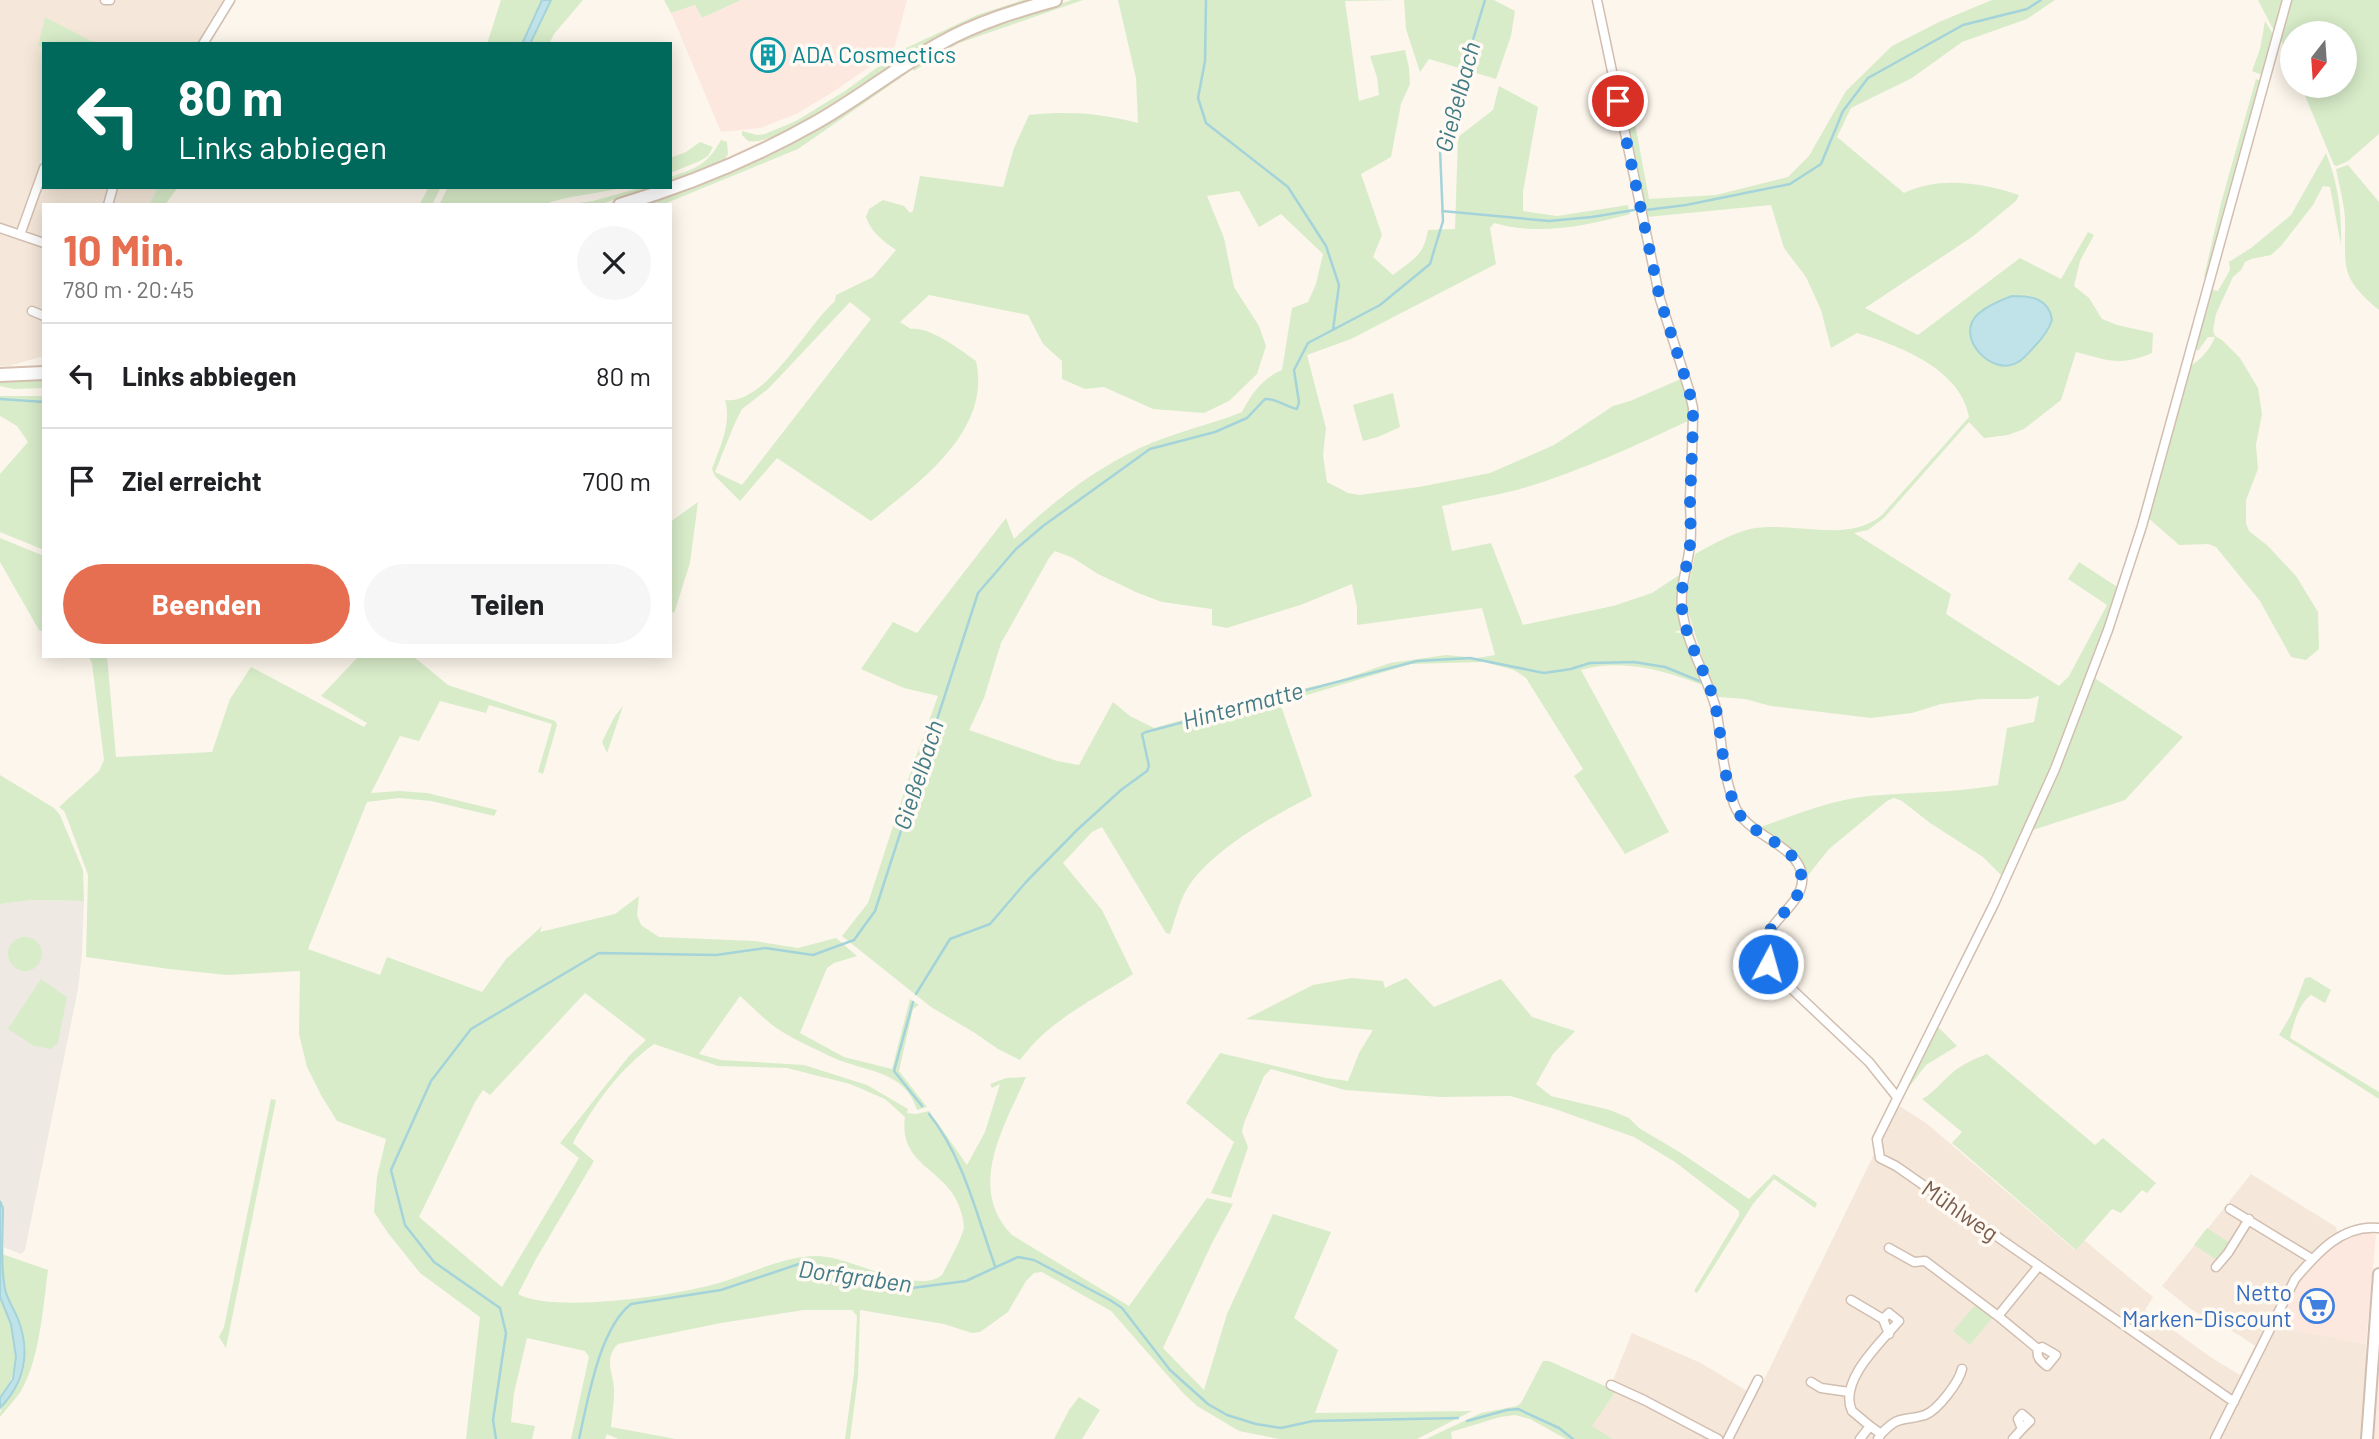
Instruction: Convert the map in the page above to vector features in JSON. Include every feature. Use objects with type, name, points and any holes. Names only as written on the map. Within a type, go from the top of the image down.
[{"type":"main road","points":[[627,203],[713,174],[818,121],[944,41],[981,24],[1055,0]]},
{"type":"main road","points":[[0,375],[42,373]]},
{"type":"street","points":[[204,42],[230,0]]},
{"type":"street","points":[[1597,0],[1660,299],[1693,408],[1690,551],[1682,585],[1682,610],[1687,631],[1716,707],[1728,786],[1737,811],[1755,831],[1789,853],[1802,875],[1802,885],[1793,901],[1768,934],[1764,948],[1768,964],[1869,1062],[1897,1097],[2005,879],[2054,769],[2108,630],[2142,526],[2287,0]]},
{"type":"street","points":[[20,235],[42,174]]},
{"type":"street","points":[[0,228],[42,242]]},
{"type":"street","points":[[32,311],[42,315]]},
{"type":"street","name":"Mühlweg","points":[[1897,1097],[1898,1101],[1879,1133],[1877,1146],[1880,1158],[2234,1402]]},
{"type":"street","points":[[2230,1209],[2312,1259]]},
{"type":"street","points":[[2216,1267],[2249,1219]]},
{"type":"street","points":[[2215,1439],[2290,1287],[2312,1259],[2340,1236],[2350,1230],[2379,1228]]},
{"type":"street","points":[[1889,1248],[1914,1262],[1924,1261],[2038,1349]]},
{"type":"street","points":[[1998,1316],[2038,1267]]},
{"type":"street","points":[[2367,1439],[2379,1274]]},
{"type":"street","points":[[1851,1300],[1883,1319],[1889,1334]]},
{"type":"street","points":[[1883,1319],[1889,1312],[1899,1321],[1858,1371],[1849,1392],[1852,1411],[1880,1437],[1892,1422],[1934,1410],[1960,1379],[1962,1369]]},
{"type":"street","points":[[1728,1439],[1758,1380]]},
{"type":"street","points":[[1811,1382],[1821,1388],[1849,1392]]},
{"type":"street","points":[[1611,1385],[1718,1439]]},
{"type":"street","points":[[1860,1439],[1870,1426]]},
{"type":"street","points":[[2013,1439],[2022,1429]]},
{"type":"shaded area","points":[[0,0],[233,0],[209,42],[42,42],[42,189],[157,189],[150,203],[42,203],[42,357],[0,366]]},
{"type":"shaded area","points":[[741,0],[907,0],[891,52],[796,114],[761,128],[721,132],[671,13],[695,5],[702,18]]},
{"type":"shaded area","points":[[32,900],[84,901],[78,989],[25,1250],[21,1254],[3,1247],[3,1208],[0,1201],[0,904]]},
{"type":"shaded area","points":[[1898,1105],[1926,1123],[2075,1250],[2084,1240],[2153,1297],[2145,1310],[2240,1375],[2255,1346],[2192,1310],[2162,1286],[2251,1174],[2336,1227],[2339,1240],[2312,1265],[2277,1326],[2366,1344],[2365,1439],[1613,1439],[1591,1427],[1616,1391],[1611,1385],[1632,1333],[1701,1363],[1747,1391],[1752,1383],[1760,1388]]},
{"type":"shaded area","points":[[2365,1231],[2376,1235],[2366,1344],[2277,1327],[2287,1299],[2312,1265],[2339,1240]]},
{"type":"shaded area","points":[[2379,1356],[2379,1439],[2371,1439]]},
{"type":"green space","points":[[501,0],[542,0],[523,42],[488,42]]},
{"type":"green space","points":[[551,0],[583,0],[550,42],[531,42]]},
{"type":"green space","points":[[664,0],[741,0],[702,18],[695,5],[671,13]]},
{"type":"green space","points":[[1023,0],[1041,0],[910,56],[904,54],[906,48],[977,15]]},
{"type":"green space","points":[[1072,0],[1083,0],[959,43],[914,71],[911,66],[972,33]]},
{"type":"green space","points":[[1118,0],[1399,0],[1345,1],[1359,101],[1379,95],[1370,56],[1405,50],[1409,68],[1410,84],[1401,104],[1391,157],[1361,174],[1382,235],[1373,257],[1393,275],[1420,252],[1428,230],[1455,229],[1458,137],[1493,110],[1499,86],[1538,107],[1523,192],[1523,211],[1557,216],[1628,205],[1630,214],[1562,228],[1528,229],[1494,223],[1490,228],[1496,264],[1351,339],[1307,355],[1326,428],[1323,455],[1327,482],[1348,493],[1359,495],[1490,473],[1554,445],[1613,406],[1683,378],[1688,400],[1688,421],[1561,476],[1517,490],[1442,506],[1452,551],[1491,543],[1523,625],[1613,606],[1652,593],[1679,575],[1679,603],[1684,629],[1674,632],[1684,634],[1707,687],[1645,668],[1613,665],[1581,670],[1669,832],[1625,854],[1574,776],[1583,769],[1526,678],[1514,670],[1484,662],[1411,664],[1280,703],[1312,796],[1246,834],[1215,857],[1190,884],[1178,908],[1170,934],[1166,933],[1102,827],[1092,832],[1063,863],[1102,910],[1133,974],[1058,1022],[1044,1033],[1020,1060],[931,1007],[842,936],[868,903],[938,696],[904,688],[861,669],[893,622],[917,633],[1006,518],[1014,539],[1073,488],[1106,466],[1165,438],[1242,412],[1259,387],[1282,370],[1292,308],[1308,302],[1316,284],[1323,254],[1281,214],[1259,227],[1239,191],[1207,196],[1224,238],[1234,287],[1259,326],[1266,346],[1257,374],[1229,401],[1204,413],[1153,409],[1104,387],[1085,389],[1062,379],[1062,361],[1043,344],[1028,315],[929,295],[900,322],[911,329],[936,335],[976,361],[978,386],[973,410],[962,432],[930,472],[910,490],[871,521],[777,458],[740,501],[715,476],[712,469],[726,426],[725,400],[740,398],[770,378],[835,301],[836,295],[873,277],[896,250],[874,232],[866,217],[869,209],[883,200],[904,206],[910,213],[913,211],[920,176],[1003,187],[1014,148],[1029,115],[1084,114],[1138,123],[1136,78]],"holes":[[[850,302],[871,319],[742,485],[715,472],[742,409],[769,388]],[[1055,551],[1073,558],[1098,574],[1162,602],[1212,609],[1212,625],[1227,628],[1303,604],[1352,584],[1357,607],[1357,625],[1482,608],[1495,655],[1477,658],[1446,655],[1390,663],[1341,680],[1246,702],[1154,728],[1130,716],[1113,702],[1079,765],[1057,761],[969,730],[984,698],[1001,643]]]},
{"type":"green space","points":[[1404,0],[1494,0],[1515,11],[1511,36],[1496,79],[1429,59],[1420,72],[1406,29]]},
{"type":"green space","points":[[1992,0],[2055,0],[2027,19],[1962,42],[1912,78],[1851,108],[1837,137],[1904,193],[1932,184],[1962,183],[2019,195],[2016,201],[1972,237],[1865,308],[1918,335],[2020,258],[2061,279],[2088,232],[2094,235],[2080,261],[2074,286],[2089,298],[2102,319],[2153,333],[2152,353],[2122,361],[2076,352],[2061,400],[2024,429],[2008,435],[1984,438],[1969,422],[1884,518],[1868,530],[1854,533],[1951,594],[1946,614],[2059,686],[2069,676],[2107,605],[2068,579],[2079,562],[2119,588],[2065,734],[2002,876],[1983,857],[1894,798],[1829,849],[1805,879],[1802,866],[1755,829],[1811,809],[1854,798],[1966,790],[1998,785],[2007,728],[2034,722],[2039,696],[2029,699],[1981,699],[1941,704],[1912,713],[1871,718],[1771,706],[1745,699],[1719,697],[1713,691],[1685,602],[1695,554],[1750,529],[1783,527],[1835,530],[1868,524],[1882,515],[1969,417],[1964,400],[1954,385],[1941,372],[1908,352],[1857,333],[1831,348],[1821,310],[1806,277],[1784,248],[1771,205],[1647,217],[1622,99],[1631,102],[1649,199],[1716,195],[1788,177],[1809,156],[1846,91],[1892,46],[1939,22]]},
{"type":"green space","points":[[2258,0],[2283,0],[2274,31]]},
{"type":"green space","points":[[2291,0],[2379,0],[2379,134],[2348,161],[2337,166],[2334,165],[2306,98],[2357,98],[2357,21],[2285,21]]},
{"type":"green space","points":[[45,17],[93,42],[42,42],[42,47],[38,46]]},
{"type":"green space","points":[[2265,21],[2273,34],[2262,75],[2252,71],[2260,49]]},
{"type":"green space","points":[[896,55],[900,58],[899,63],[802,124],[762,140],[748,141],[742,135],[742,131],[765,134],[796,121]]},
{"type":"green space","points":[[906,68],[909,72],[798,149],[666,203],[643,203],[759,160],[797,140]]},
{"type":"green space","points":[[2256,79],[2261,81],[2207,276],[2204,277],[2221,203]]},
{"type":"green space","points":[[721,140],[727,142],[728,154],[725,159],[672,180],[672,176],[694,168],[711,155]]},
{"type":"green space","points":[[700,142],[713,147],[708,156],[700,161],[672,172],[672,157]]},
{"type":"green space","points":[[2326,153],[2338,198],[2341,245],[2330,187],[2323,186],[2313,205],[2281,246],[2271,255],[2245,262],[2233,277],[2216,314],[2213,330],[2215,336],[2240,358],[2258,388],[2262,414],[2256,445],[2258,469],[2246,500],[2246,523],[2249,531],[2268,546],[2296,576],[2318,612],[2319,649],[2306,660],[2291,657],[2260,601],[2216,547],[2208,544],[2179,545],[2146,516],[2186,369],[2204,355],[2215,337],[2208,337],[2198,351],[2192,346],[2210,289],[2218,291],[2230,270],[2229,262],[2251,248],[2291,215]]},
{"type":"green space","points":[[2348,165],[2379,202],[2379,310],[2357,288],[2347,270],[2344,212],[2336,169]]},
{"type":"green space","points":[[157,189],[177,189],[166,203],[150,203]]},
{"type":"green space","points":[[428,189],[440,189],[433,203],[420,203]]},
{"type":"green space","points":[[447,189],[615,189],[549,203],[440,203]]},
{"type":"green space","points":[[636,189],[647,189],[604,203],[578,203]]},
{"type":"green space","points":[[42,378],[42,388],[14,389],[0,386],[0,381]]},
{"type":"green space","points":[[1393,393],[1400,427],[1363,441],[1353,405]]},
{"type":"green space","points":[[0,396],[42,396],[42,549],[0,532],[0,474],[28,442],[17,426],[0,416]]},
{"type":"green space","points":[[698,502],[690,563],[674,613],[672,612],[672,521]]},
{"type":"green space","points":[[0,538],[42,555],[42,631],[39,630],[0,562]]},
{"type":"green space","points":[[89,658],[107,658],[116,757],[212,752],[230,699],[251,667],[364,727],[367,723],[321,696],[357,658],[415,658],[448,685],[555,721],[557,725],[543,774],[538,772],[552,724],[489,705],[486,713],[440,701],[419,741],[400,736],[371,793],[427,793],[497,810],[494,816],[431,801],[399,798],[367,802],[308,949],[380,975],[387,957],[482,992],[506,959],[542,926],[540,932],[615,914],[639,896],[637,915],[641,925],[659,937],[755,941],[798,948],[836,938],[857,956],[827,968],[800,1033],[844,1057],[892,1069],[910,999],[919,1005],[913,1009],[899,1071],[927,1107],[917,1110],[903,1087],[883,1074],[834,1058],[787,1034],[770,1023],[740,996],[699,1054],[721,1060],[804,1065],[867,1085],[908,1109],[907,1113],[929,1111],[967,1165],[985,1132],[1000,1084],[992,1088],[990,1084],[1006,1078],[1026,1077],[1000,1137],[990,1178],[998,1217],[1012,1235],[1129,1306],[1207,1198],[1233,1204],[1163,1348],[1204,1390],[1227,1314],[1273,1214],[1331,1232],[1294,1318],[1338,1350],[1315,1413],[1472,1411],[1417,1439],[1279,1439],[1239,1431],[1197,1406],[1183,1393],[1111,1311],[1042,1272],[1034,1273],[1026,1281],[1008,1312],[980,1332],[972,1333],[944,1324],[860,1310],[858,1377],[850,1439],[845,1439],[854,1373],[857,1316],[852,1310],[804,1310],[721,1323],[618,1344],[613,1350],[610,1362],[614,1386],[611,1427],[676,1439],[618,1439],[607,1434],[605,1439],[571,1439],[589,1357],[585,1351],[527,1338],[514,1393],[511,1422],[535,1426],[532,1439],[466,1439],[480,1317],[420,1273],[374,1212],[377,1177],[386,1139],[337,1121],[321,1095],[307,1067],[299,1034],[300,971],[227,975],[86,957],[88,875],[64,811],[59,807],[99,771],[104,760],[92,663]],"holes":[[[585,993],[646,1040],[629,1056],[560,1143],[579,1158],[502,1287],[419,1217],[483,1090],[490,1095]],[[654,1044],[718,1066],[787,1068],[850,1084],[885,1099],[905,1117],[905,1134],[910,1148],[948,1187],[962,1215],[963,1231],[942,1275],[930,1280],[916,1281],[818,1256],[781,1262],[700,1288],[647,1297],[559,1302],[535,1300],[518,1294],[594,1161],[573,1143],[608,1089],[630,1064]]]},
{"type":"green space","points":[[2093,677],[2183,737],[2125,800],[2033,830],[2063,759]]},
{"type":"green space","points":[[623,706],[607,753],[602,742]]},
{"type":"green space","points":[[0,775],[54,808],[60,815],[83,870],[84,901],[32,900],[0,904]]},
{"type":"green space","points":[[25,937],[37,942],[42,954],[37,966],[25,971],[13,966],[8,954],[13,942]]},
{"type":"green space","points":[[2310,977],[2331,990],[2325,1003],[2311,995],[2307,999],[2297,1015],[2290,1038],[2379,1092],[2379,1099],[2279,1035],[2291,1015],[2305,978]]},
{"type":"green space","points":[[1351,978],[1383,981],[1385,988],[1406,978],[1434,1007],[1501,979],[1532,1017],[1575,1031],[1553,1054],[1536,1084],[1551,1096],[1610,1110],[1629,1118],[1639,1128],[1749,1199],[1774,1174],[1817,1203],[1815,1208],[1774,1179],[1753,1204],[1697,1293],[1694,1291],[1739,1216],[1739,1211],[1675,1162],[1634,1137],[1510,1096],[1441,1097],[1345,1090],[1271,1069],[1264,1076],[1244,1123],[1242,1132],[1248,1147],[1231,1198],[1211,1193],[1234,1142],[1186,1103],[1220,1053],[1348,1081],[1359,1053],[1373,1030],[1246,1019],[1313,985]]},
{"type":"green space","points":[[41,979],[67,997],[58,1043],[51,1049],[34,1046],[8,1029]]},
{"type":"green space","points":[[1936,1025],[1957,1046],[1926,1065],[1902,1096]]},
{"type":"green space","points":[[1987,1054],[2095,1145],[2103,1138],[2156,1183],[2147,1193],[2142,1190],[2121,1213],[2112,1209],[2076,1250],[1952,1143],[1962,1132],[1922,1099],[1960,1067]]},
{"type":"green space","points":[[271,1099],[276,1100],[226,1348],[219,1337],[224,1327]]},
{"type":"green space","points":[[2207,1228],[2233,1245],[2220,1262],[2194,1245]]},
{"type":"green space","points":[[2,1254],[48,1270],[33,1363],[21,1391],[0,1417],[4,1403],[22,1374],[25,1353],[20,1329],[8,1300],[2,1273]]},
{"type":"green space","points":[[0,1297],[11,1324],[16,1360],[14,1372],[0,1398]]},
{"type":"green space","points":[[1976,1304],[1992,1318],[1970,1345],[1953,1331]]},
{"type":"green space","points":[[1543,1361],[1549,1361],[1616,1391],[1592,1426],[1613,1439],[1566,1439],[1530,1419],[1515,1415],[1451,1432],[1452,1439],[1426,1439],[1481,1413],[1517,1406]]},
{"type":"green space","points":[[1079,1397],[1100,1410],[1082,1439],[1054,1439],[1069,1410]]},
{"type":"water","points":[[542,0],[551,0],[531,42],[523,42]]},
{"type":"water","points":[[2012,296],[2032,298],[2043,303],[2052,320],[2042,338],[2022,359],[2008,365],[1998,364],[1979,353],[1973,344],[1970,333],[1972,323],[1986,308]]},
{"type":"water","points":[[0,1201],[3,1208],[3,1279],[22,1332],[25,1355],[15,1388],[0,1408],[0,1398],[13,1379],[16,1357],[11,1324],[0,1297]]},
{"type":"waterway","points":[[1206,0],[1205,61],[1198,98],[1206,123],[1288,187],[1326,246],[1339,285],[1333,330]]},
{"type":"waterway","name":"Gießelbach","points":[[496,1439],[493,1420],[506,1333],[500,1308],[434,1262],[405,1225],[391,1170],[431,1081],[471,1029],[599,953],[716,955],[765,948],[813,955],[854,940],[875,911],[978,593],[1016,549],[1043,526],[1150,449],[1215,432],[1247,418],[1265,399],[1297,409],[1299,402],[1294,370],[1308,343],[1380,305],[1430,264],[1443,221],[1440,149],[1485,0]]},
{"type":"waterway","points":[[1646,210],[1686,205],[1790,184],[1821,164],[1843,111],[1868,78],[1963,25],[2027,9],[2041,0]]},
{"type":"waterway","points":[[1442,211],[1549,221],[1634,210]]},
{"type":"waterway","points":[[0,399],[42,402]]},
{"type":"waterway","name":"Hintermatte","points":[[916,994],[950,939],[990,924],[1026,882],[1077,830],[1121,790],[1147,771],[1149,766],[1142,734],[1146,732],[1417,661],[1470,658],[1544,673],[1590,663],[1634,662],[1665,667],[1702,682]]},
{"type":"waterway","name":"Hintermatte","points":[[913,1002],[894,1071],[922,1106]]},
{"type":"waterway","name":"Hintermatte","points":[[929,1114],[960,1167],[995,1266]]},
{"type":"waterway","name":"Dorfgraben","points":[[579,1439],[603,1347],[620,1315],[631,1304],[721,1290],[799,1264],[862,1273],[912,1288],[966,1281],[1018,1257],[1034,1260],[1122,1308],[1170,1370],[1208,1404],[1227,1415],[1281,1428],[1313,1421],[1458,1418]]},
{"type":"waterway","name":"Dorfgraben","points":[[1467,1421],[1518,1409],[1559,1428],[1573,1439]]},
{"type":"place","name":"ADA Cosmectics","points":[[768,55]]},
{"type":"place","name":"Netto Marken-Discount","points":[[2317,1306]]},
{"type":"route","points":[[1618,101],[1660,299],[1693,408],[1690,551],[1682,585],[1682,610],[1687,631],[1716,707],[1728,786],[1737,811],[1755,831],[1789,853],[1802,875],[1802,885],[1793,901],[1768,934],[1764,948],[1768,964]]}]
